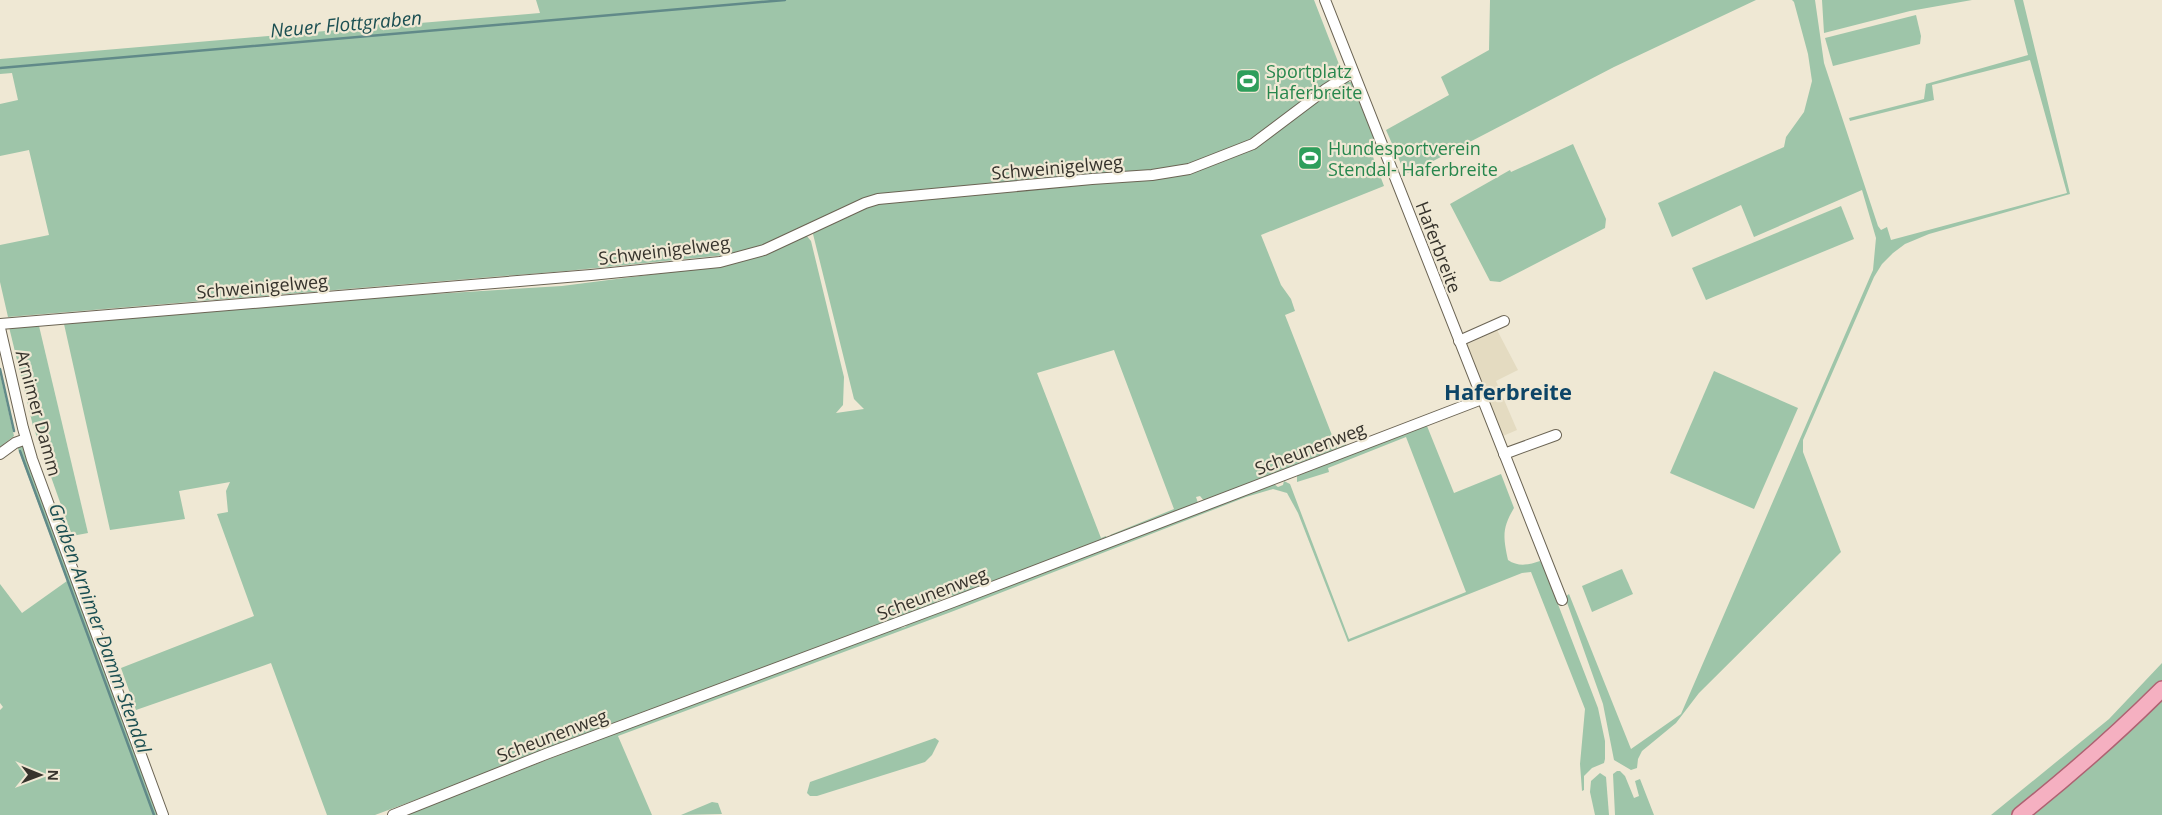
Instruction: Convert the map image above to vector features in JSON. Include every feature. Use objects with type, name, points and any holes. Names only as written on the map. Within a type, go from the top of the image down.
[{"type":"main road","points":[[2020,815],[2107,743],[2162,689]]},
{"type":"street","name":"Haferbreite","points":[[1325,0],[1562,600]]},
{"type":"street","name":"Schweinigelweg","points":[[0,324],[581,276],[720,262],[764,250],[865,203],[878,199],[1152,175],[1189,169],[1253,144],[1326,89],[1353,72]]},
{"type":"street","points":[[1459,341],[1504,321]]},
{"type":"street","name":"Arnimer Damm","points":[[0,328],[26,439],[163,815]]},
{"type":"street","name":"Scheunenweg","points":[[393,815],[546,754],[963,599],[1482,399]]},
{"type":"street","points":[[1504,454],[1556,435]]},
{"type":"street","points":[[0,454],[15,443],[26,439]]},
{"type":"shaded area","points":[[1497,330],[1518,370],[1496,381],[1517,430],[1503,436],[1466,345]]},
{"type":"green space","points":[[536,0],[1314,0],[1342,72],[1246,145],[1183,169],[882,196],[756,249],[735,254],[566,271],[8,317],[0,282],[0,245],[49,235],[29,150],[0,156],[0,104],[18,100],[12,73],[0,74],[0,59],[360,28],[360,26],[540,13]]},
{"type":"green space","points":[[1490,0],[1756,0],[1614,67],[1410,173],[1405,173],[1386,130],[1449,95],[1441,77],[1489,50]]},
{"type":"green space","points":[[1792,0],[1815,0],[1824,63],[1878,226],[1881,230],[1887,227],[1891,240],[2067,193],[2030,60],[1932,85],[1934,100],[1850,121],[1849,118],[1924,99],[1926,84],[2028,55],[2014,0],[2023,0],[2070,194],[1929,234],[1905,244],[1882,264],[1874,277],[1803,440],[1803,452],[1841,552],[1699,693],[1676,723],[1642,751],[1638,759],[1637,768],[1631,770],[1614,760],[1603,704],[1565,597],[1569,594],[1631,749],[1681,714],[1873,270],[1876,238],[1862,190],[1754,237],[1741,205],[1672,237],[1658,203],[1784,147],[1786,137],[1804,112],[1812,81],[1808,54]]},
{"type":"green space","points":[[1822,0],[1972,0],[1910,11],[1824,33]]},
{"type":"green space","points":[[1916,15],[1921,36],[1920,44],[1833,66],[1825,38]]},
{"type":"green space","points":[[1343,82],[1351,82],[1355,86],[1376,140],[1376,146],[1370,149],[1384,186],[1261,235],[1281,285],[1291,299],[1295,311],[1285,315],[1337,448],[1346,444],[1346,448],[1205,502],[1200,496],[1196,497],[1198,503],[1114,538],[1110,535],[1174,509],[1114,350],[1037,373],[1101,538],[1106,536],[1106,538],[955,599],[952,595],[937,601],[936,606],[375,815],[327,815],[271,663],[136,710],[121,668],[254,616],[217,514],[228,512],[226,491],[230,482],[179,491],[185,519],[110,530],[64,324],[384,297],[562,286],[733,264],[755,258],[806,235],[811,241],[844,377],[843,405],[836,413],[864,409],[854,399],[813,234],[815,230],[867,205],[1042,187],[1225,160]]},
{"type":"green space","points":[[1573,144],[1606,219],[1605,228],[1500,282],[1490,281],[1450,204],[1510,170],[1511,172]]},
{"type":"green space","points":[[1841,206],[1854,239],[1706,300],[1692,268]]},
{"type":"green space","points":[[39,326],[88,533],[72,536],[33,426],[9,327]]},
{"type":"green space","points":[[1714,371],[1798,408],[1754,509],[1670,473]]},
{"type":"green space","points":[[0,374],[14,436],[0,447]]},
{"type":"green space","points":[[1427,426],[1454,493],[1501,474],[1514,508],[1507,521],[1505,533],[1508,560],[1524,565],[1540,561],[1544,568],[1598,708],[1605,741],[1604,763],[1592,768],[1584,776],[1584,790],[1582,791],[1580,764],[1585,709],[1531,572],[1522,573],[1348,642],[1298,513],[1287,493],[1273,489],[1246,497],[951,612],[618,736],[652,815],[405,815],[644,722],[894,629],[905,627],[1274,484],[1278,487],[1283,485],[1284,481],[1290,484],[1349,639],[1466,592],[1406,437],[1328,468],[1329,472],[1297,482],[1297,476],[1390,438]]},
{"type":"green space","points":[[17,446],[23,447],[25,450],[159,815],[0,815],[0,710],[3,707],[0,703],[0,584],[22,613],[67,581]]},
{"type":"green space","points":[[1622,569],[1633,594],[1592,612],[1582,586]]},
{"type":"green space","points":[[2162,663],[2162,680],[2156,687],[2076,762],[2011,815],[1991,815],[2109,719]]},
{"type":"green space","points":[[2162,696],[2162,815],[2028,815]]},
{"type":"green space","points":[[935,738],[939,741],[932,755],[925,762],[817,796],[810,796],[807,793],[810,782]]},
{"type":"green space","points":[[1620,771],[1625,776],[1634,798],[1639,796],[1635,781],[1640,779],[1654,815],[1615,815],[1613,774]]},
{"type":"green space","points":[[1600,773],[1606,777],[1609,815],[1595,815],[1590,792],[1591,781]]},
{"type":"green space","points":[[712,802],[718,803],[722,814],[681,815]]},
{"type":"waterway","name":"Neuer Flottgraben","points":[[0,68],[785,0]]},
{"type":"waterway","name":"Graben Arnimer Damm Stendal","points":[[0,369],[14,431]]},
{"type":"waterway","name":"Graben Arnimer Damm Stendal","points":[[20,451],[154,815]]},
{"type":"place","name":"Sportplatz Haferbreite","points":[[1248,81]]},
{"type":"place","name":"Hundesportverein Stendal- Haferbreite","points":[[1310,158]]},
{"type":"district","name":"Haferbreite","points":[[1508,391]]}]
